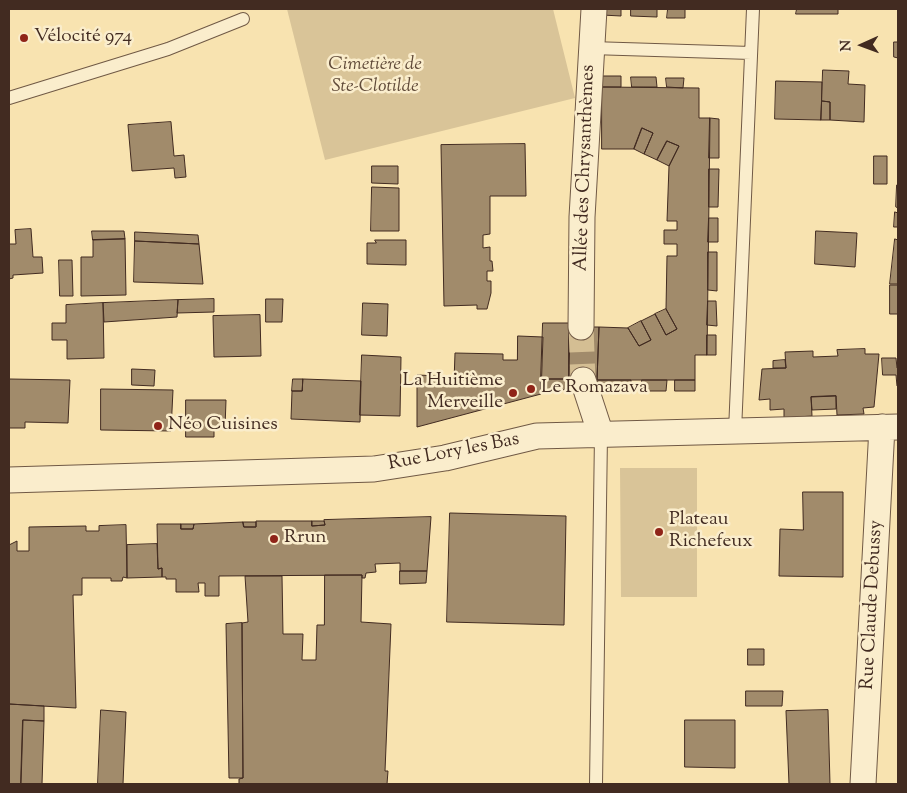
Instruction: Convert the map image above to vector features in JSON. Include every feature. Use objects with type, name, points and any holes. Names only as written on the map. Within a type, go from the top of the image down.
[{"type":"street","name":"Allée des Chrysanthèmes","points":[[581,327],[582,217],[594,9]]},
{"type":"street","points":[[583,380],[601,436]]},
{"type":"street","name":"Rue Lory les Bas","points":[[9,480],[374,469],[446,458],[537,436],[601,436],[890,427]]},
{"type":"street","name":"Rue Claude Debussy","points":[[863,784],[890,427]]},
{"type":"lane","points":[[735,431],[753,9]]},
{"type":"lane","points":[[9,98],[168,50],[243,19]]},
{"type":"lane","points":[[591,48],[751,53]]},
{"type":"lane","points":[[596,784],[601,436]]},
{"type":"green space","name":"Cimetière de Ste-Clotilde","points":[[287,9],[553,9],[575,98],[325,160]]},
{"type":"green space","name":"Plateau Richefeux","points":[[620,468],[697,468],[697,597],[621,597]]},
{"type":"building","points":[[602,9],[621,9],[621,16],[602,15]]},
{"type":"building","points":[[631,9],[657,9],[657,17],[631,16]]},
{"type":"building","points":[[668,9],[685,9],[685,18],[667,18]]},
{"type":"building","points":[[797,9],[838,9],[838,14],[796,14]]},
{"type":"building","points":[[894,42],[898,42],[898,58],[894,57]]},
{"type":"building","points":[[823,70],[849,71],[848,84],[865,85],[864,122],[830,120],[830,102],[822,101]]},
{"type":"building","points":[[602,76],[621,76],[621,87],[602,87]]},
{"type":"building","points":[[631,77],[656,77],[657,87],[632,87]]},
{"type":"building","points":[[666,78],[684,78],[683,88],[667,87]]},
{"type":"building","points":[[776,81],[822,82],[821,120],[775,119]]},
{"type":"building","points":[[602,87],[699,88],[699,118],[710,118],[707,355],[695,355],[695,380],[597,380],[599,327],[628,328],[639,346],[651,340],[641,321],[655,314],[666,335],[677,329],[666,309],[667,256],[677,256],[677,244],[664,244],[664,230],[677,230],[677,221],[667,221],[669,166],[679,146],[667,141],[657,160],[644,154],[653,133],[642,128],[634,149],[602,149]]},
{"type":"building","points":[[822,101],[830,102],[830,120],[821,120]]},
{"type":"building","points":[[710,118],[719,119],[719,158],[709,158]]},
{"type":"building","points":[[171,122],[174,156],[184,155],[186,177],[175,178],[174,168],[132,171],[128,125]]},
{"type":"building","points":[[642,128],[653,133],[644,154],[634,149]]},
{"type":"building","points":[[667,141],[679,146],[669,166],[657,160]]},
{"type":"building","points":[[525,144],[526,196],[490,196],[490,234],[483,235],[483,248],[490,247],[490,261],[492,261],[493,271],[487,271],[487,281],[491,281],[491,293],[487,309],[477,309],[477,305],[444,306],[441,145]]},
{"type":"building","points":[[874,156],[887,156],[887,184],[874,184]]},
{"type":"building","points":[[372,166],[398,166],[398,184],[372,183]]},
{"type":"building","points":[[709,169],[719,169],[718,207],[709,207]]},
{"type":"building","points":[[898,185],[898,208],[896,207]]},
{"type":"building","points":[[372,187],[399,188],[399,231],[371,231]]},
{"type":"building","points":[[895,212],[898,213],[898,227],[894,227]]},
{"type":"building","points":[[709,218],[718,218],[718,242],[708,242]]},
{"type":"building","points":[[31,229],[33,257],[42,257],[43,273],[13,275],[13,278],[9,279],[9,244],[16,244],[15,230]]},
{"type":"building","points":[[92,231],[124,231],[125,239],[93,240]]},
{"type":"building","points":[[816,231],[857,233],[855,267],[815,264]]},
{"type":"building","points":[[135,232],[198,235],[199,244],[135,241]]},
{"type":"building","points":[[125,239],[126,295],[81,296],[81,257],[93,257],[93,240]]},
{"type":"building","points":[[895,239],[898,240],[898,284],[890,284]]},
{"type":"building","points":[[375,240],[406,240],[406,265],[367,264],[367,243],[376,243]]},
{"type":"building","points":[[135,241],[199,244],[203,284],[134,282]]},
{"type":"building","points":[[708,252],[717,252],[717,291],[708,290]]},
{"type":"building","points":[[59,260],[72,260],[73,296],[60,296]]},
{"type":"building","points":[[890,285],[898,285],[898,314],[890,314]]},
{"type":"building","points":[[214,299],[214,312],[177,313],[178,300]]},
{"type":"building","points":[[266,299],[283,299],[282,322],[266,322]]},
{"type":"building","points":[[178,300],[177,317],[104,322],[103,303]]},
{"type":"building","points":[[708,301],[716,301],[717,326],[707,325]]},
{"type":"building","points":[[103,303],[104,358],[67,359],[67,340],[52,340],[52,323],[66,323],[66,305]]},
{"type":"building","points":[[363,303],[388,304],[387,336],[362,335]]},
{"type":"building","points":[[666,309],[677,329],[666,335],[655,314]]},
{"type":"building","points":[[260,315],[261,356],[214,357],[213,316]]},
{"type":"building","points":[[641,321],[651,340],[639,346],[628,328]]},
{"type":"building","points":[[543,323],[570,323],[569,379],[541,379]]},
{"type":"building","points":[[569,327],[599,327],[597,380],[569,379]]},
{"type":"building","points":[[707,335],[716,335],[716,355],[707,355]]},
{"type":"building","points":[[518,336],[543,337],[541,394],[417,427],[417,375],[441,376],[441,382],[454,382],[455,353],[503,354],[503,360],[517,360]]},
{"type":"building","points":[[865,349],[865,354],[879,354],[874,407],[863,408],[864,414],[837,415],[836,396],[811,397],[812,416],[784,418],[784,409],[770,410],[770,399],[759,400],[762,369],[786,368],[785,352],[813,351],[813,357],[838,356],[837,350]]},
{"type":"building","points":[[362,355],[401,357],[400,416],[360,415]]},
{"type":"building","points":[[882,358],[896,358],[898,386],[896,375],[883,375]]},
{"type":"building","points":[[785,360],[786,368],[773,368],[773,361]]},
{"type":"building","points":[[132,369],[155,370],[154,386],[132,385]]},
{"type":"building","points":[[9,379],[70,380],[68,423],[25,422],[25,428],[9,428]]},
{"type":"building","points":[[293,379],[303,379],[302,391],[292,391]]},
{"type":"building","points":[[303,379],[361,381],[360,422],[291,419],[292,391],[302,391]]},
{"type":"building","points":[[541,379],[569,379],[569,390],[541,389]]},
{"type":"building","points":[[597,380],[631,380],[631,391],[597,390]]},
{"type":"building","points":[[642,380],[667,380],[666,391],[642,391]]},
{"type":"building","points":[[675,380],[695,380],[695,391],[675,391]]},
{"type":"building","points":[[101,389],[173,390],[171,431],[101,430]]},
{"type":"building","points":[[836,396],[836,409],[812,410],[811,397]]},
{"type":"building","points":[[186,400],[226,400],[225,428],[214,428],[214,437],[186,437]]},
{"type":"building","points":[[803,492],[843,492],[843,577],[779,576],[780,529],[803,530]]},
{"type":"building","points":[[450,513],[566,516],[564,625],[447,622]]},
{"type":"building","points":[[431,517],[427,571],[400,571],[400,563],[375,564],[376,572],[366,573],[365,578],[362,578],[362,575],[219,576],[219,596],[205,596],[205,583],[198,583],[199,592],[176,592],[176,579],[162,577],[162,568],[158,569],[157,524],[181,524],[181,529],[193,529],[194,524],[243,522],[244,527],[256,527],[256,521],[312,521],[312,526],[325,525],[324,520]]},
{"type":"building","points":[[312,521],[324,521],[325,525],[312,526]]},
{"type":"building","points":[[243,522],[256,522],[256,527],[244,527]]},
{"type":"building","points":[[181,524],[194,524],[193,529],[181,529]]},
{"type":"building","points":[[126,525],[127,578],[123,577],[122,581],[111,581],[111,578],[82,578],[82,595],[73,595],[76,708],[9,704],[9,545],[17,541],[17,551],[29,551],[29,527],[86,526],[86,531],[99,531],[99,526]]},
{"type":"building","points":[[157,544],[158,569],[162,568],[162,577],[127,578],[127,545]]},
{"type":"building","points":[[400,571],[427,571],[426,583],[400,584]]},
{"type":"building","points":[[325,575],[362,575],[361,622],[391,624],[385,771],[388,771],[387,784],[239,784],[239,779],[243,778],[242,623],[248,622],[245,576],[282,576],[283,634],[303,634],[302,660],[316,660],[317,625],[324,625]]},
{"type":"building","points":[[242,623],[243,778],[229,778],[226,624]]},
{"type":"building","points":[[748,649],[764,649],[764,665],[748,665]]},
{"type":"building","points":[[746,691],[783,691],[782,706],[746,706]]},
{"type":"building","points":[[9,704],[44,706],[44,721],[23,720],[21,784],[9,784]]},
{"type":"building","points":[[101,710],[126,712],[123,784],[98,784]]},
{"type":"building","points":[[828,710],[830,784],[789,784],[786,711]]},
{"type":"building","points":[[23,720],[44,721],[42,784],[21,784]]},
{"type":"building","points":[[685,720],[735,720],[735,768],[685,767]]},
{"type":"tunnel","points":[[581,327],[583,380]]},
{"type":"place","name":"Vélocité 974","points":[[24,38]]},
{"type":"place","name":"Le Romazava","points":[[531,389]]},
{"type":"place","name":"La Huitième Merveille","points":[[513,393]]},
{"type":"place","name":"Néo Cuisines","points":[[158,426]]},
{"type":"place","name":"Plateau Richefeux","points":[[659,532]]},
{"type":"place","name":"Rrun","points":[[274,539]]}]
